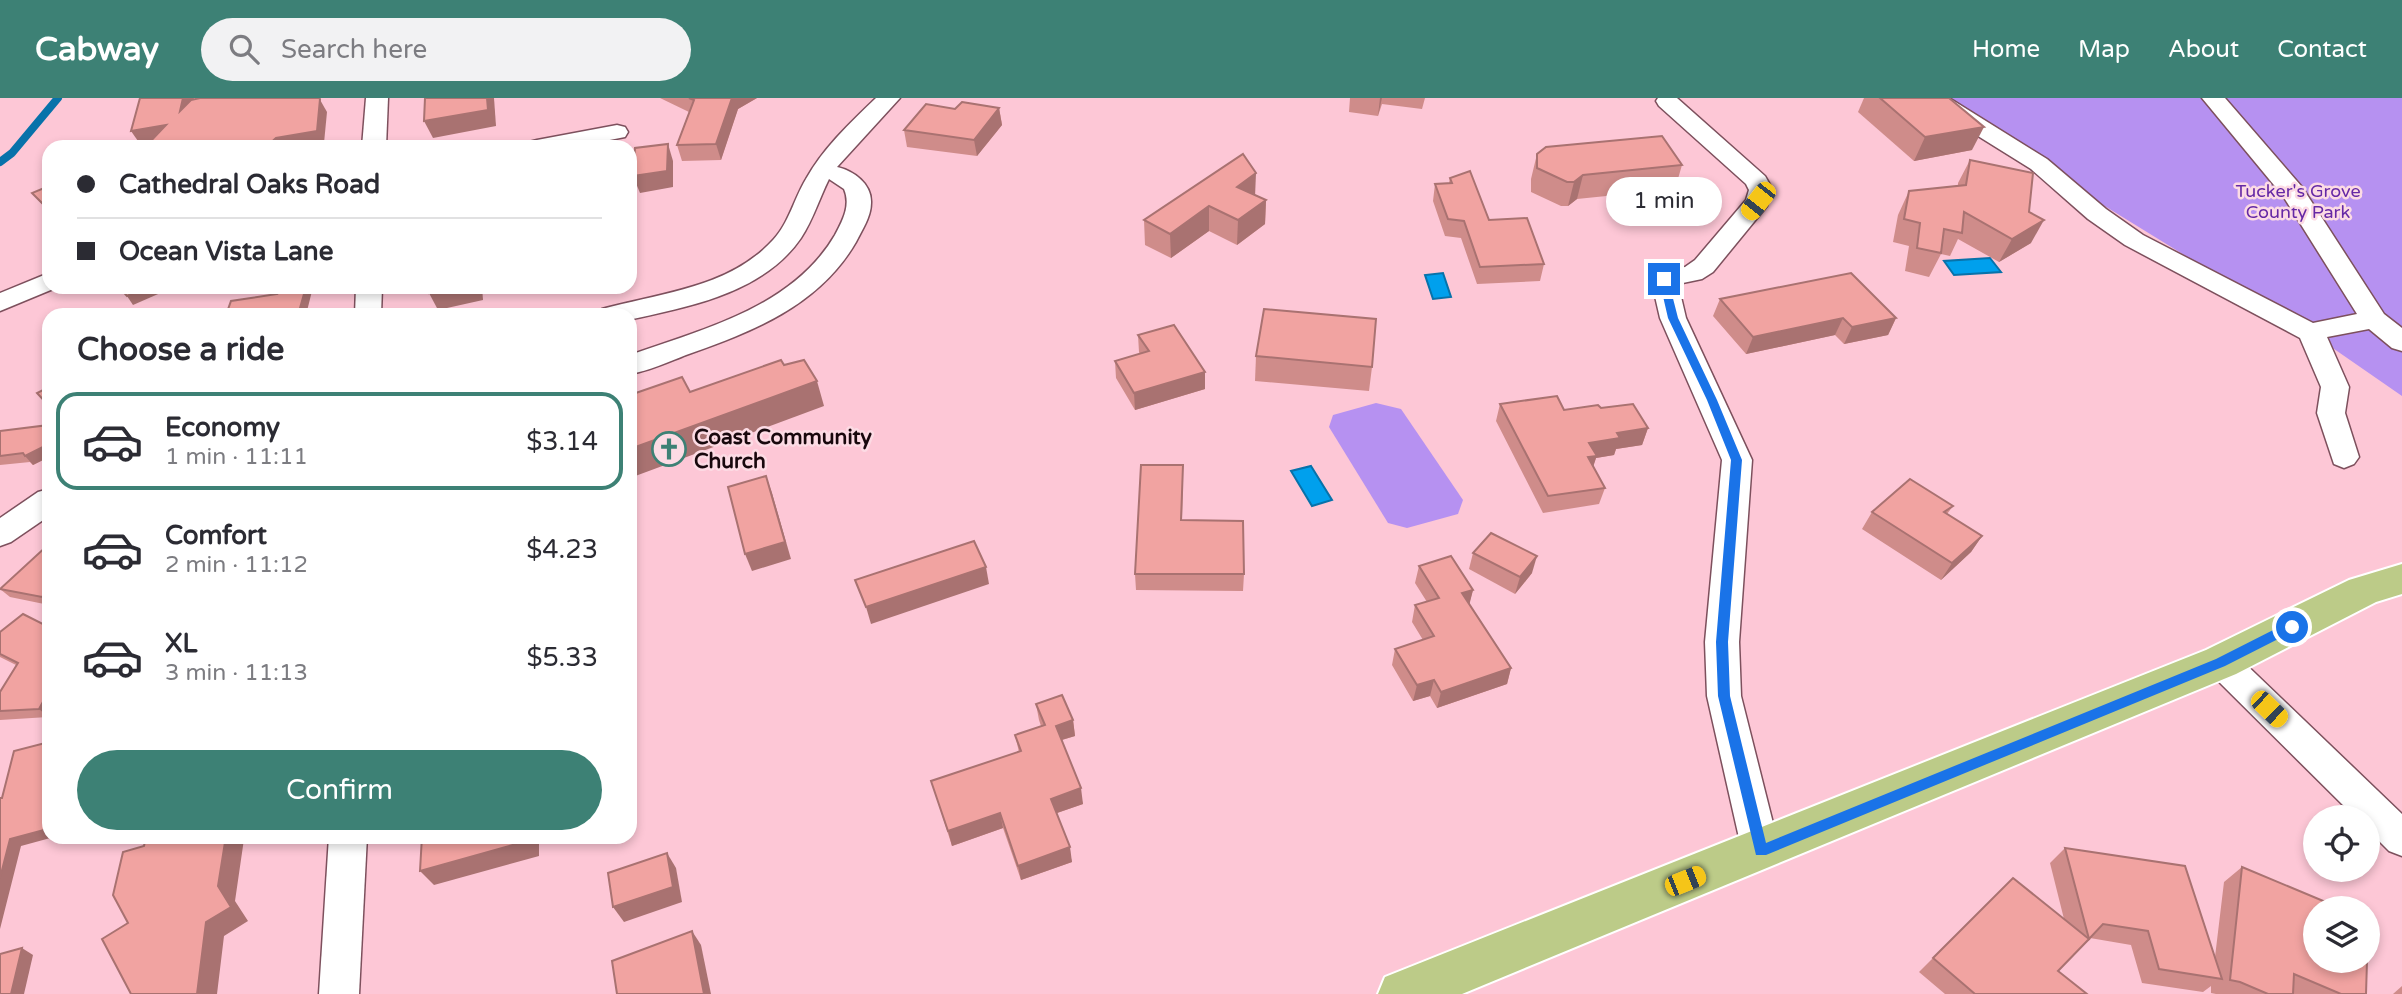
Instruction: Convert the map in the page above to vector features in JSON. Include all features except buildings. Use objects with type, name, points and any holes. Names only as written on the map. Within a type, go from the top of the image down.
[{"type":"main road","points":[[1403,994],[1761,851],[2221,662],[2362,591],[2402,579]]},
{"type":"street","points":[[374,140],[377,98]]},
{"type":"street","points":[[637,309],[701,294],[743,275],[777,252],[803,217],[817,180],[844,142],[889,98]]},
{"type":"street","points":[[1933,98],[2039,164],[2097,214],[2134,240],[2311,333],[2335,387],[2331,413],[2344,457]]},
{"type":"street","points":[[2213,98],[2293,192],[2374,320],[2402,342]]},
{"type":"street","points":[[1667,101],[1742,166],[1757,181],[1761,190],[1758,201],[1704,266],[1693,273],[1664,279],[1673,318],[1737,460],[1722,642],[1724,696],[1761,851]]},
{"type":"street","points":[[574,140],[617,132]]},
{"type":"street","points":[[637,363],[720,332],[784,303],[813,283],[842,248],[860,201],[855,186],[836,172],[823,171]]},
{"type":"street","points":[[0,303],[42,284]]},
{"type":"street","points":[[2311,333],[2337,325],[2374,320]]},
{"type":"street","points":[[0,534],[42,505]]},
{"type":"street","points":[[2221,662],[2402,839]]},
{"type":"street","points":[[339,994],[348,844]]},
{"type":"green space","name":"Tucker's Grove County Park","points":[[1929,98],[2402,98],[2402,396],[2311,333]]},
{"type":"green space","points":[[1376,403],[1401,409],[1463,500],[1458,514],[1407,528],[1388,523],[1329,427],[1333,415]]},
{"type":"water","points":[[1990,258],[2001,272],[1954,275],[1944,261]]},
{"type":"water","points":[[1443,273],[1451,297],[1433,299],[1425,275]]},
{"type":"water","points":[[1311,466],[1332,500],[1312,506],[1291,471]]},
{"type":"waterway","points":[[0,162],[12,153],[58,98]]},
{"type":"place","name":"Coast Community Church","points":[[669,449]]},
{"type":"route","points":[[1664,279],[1673,318],[1737,460],[1722,642],[1724,696],[1761,851],[2221,662],[2292,627]]}]
